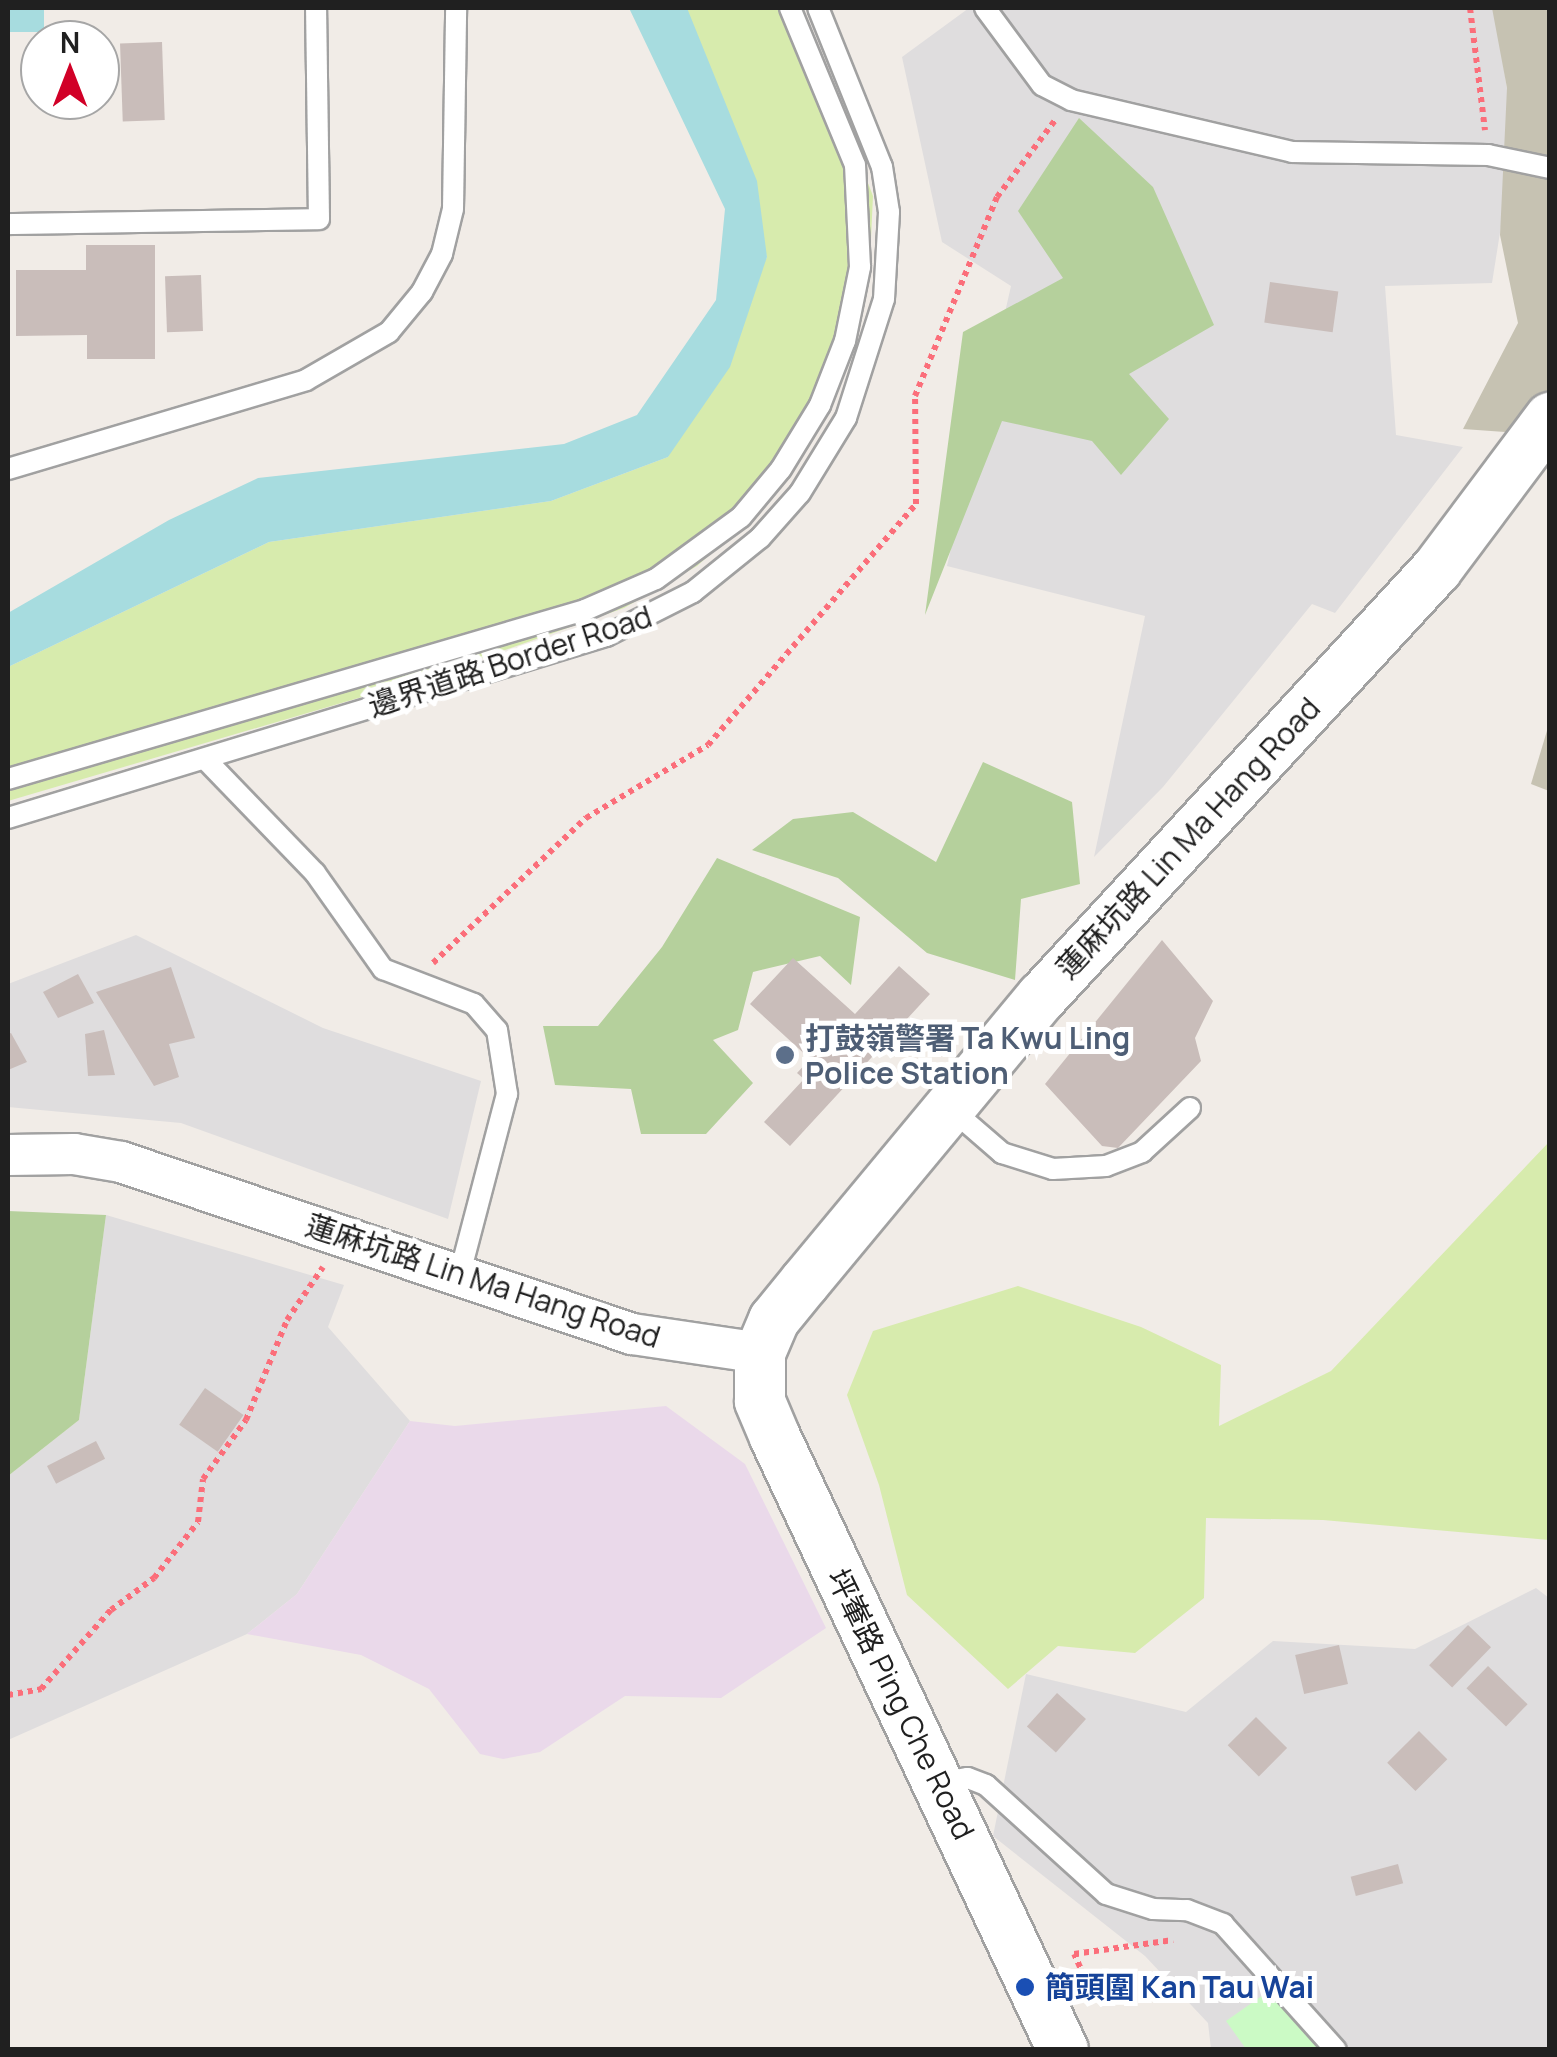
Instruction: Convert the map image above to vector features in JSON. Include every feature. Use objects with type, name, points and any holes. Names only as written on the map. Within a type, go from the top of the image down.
[{"type":"street","name":"蓮麻坑路 Lin Ma Hang Road","points":[[8,1155],[74,1154],[121,1162],[632,1334],[760,1353],[774,1320],[950,1108],[1145,879],[1437,569],[1550,418]]},
{"type":"street","name":"坪輋路 Ping Che Road","points":[[760,1353],[760,1400],[768,1419],[1063,2050]]},
{"type":"lane","points":[[8,224],[320,219],[316,8]]},
{"type":"lane","points":[[8,469],[306,380],[389,332],[422,292],[442,254],[453,209],[456,8]]},
{"type":"lane","points":[[8,779],[585,610],[656,579],[741,517],[781,470],[820,405],[845,341],[860,267],[855,165],[790,8]]},
{"type":"lane","name":"邊界道路 Border Road","points":[[8,818],[577,646],[652,616],[714,579],[800,493],[831,447],[870,358],[889,237],[877,149],[818,8]]},
{"type":"lane","points":[[985,8],[1042,85],[1070,100],[1292,152],[1488,155],[1550,168]]},
{"type":"lane","points":[[204,759],[314,873],[383,968],[410,984],[455,994],[481,1009],[496,1030],[506,1068],[504,1112],[459,1277]]},
{"type":"lane","points":[[950,1108],[1002,1153],[1053,1168],[1106,1166],[1142,1152],[1190,1108]]},
{"type":"lane","points":[[939,1783],[968,1778],[986,1785],[1106,1894],[1153,1909],[1187,1910],[1230,1932],[1336,2050]]},
{"type":"path","points":[[1470,8],[1488,155]]},
{"type":"path","points":[[410,984],[586,818],[708,745],[879,554],[916,504],[915,396],[997,197],[1070,100]]},
{"type":"path","points":[[8,1695],[41,1688],[111,1610],[154,1578],[198,1522],[203,1479],[246,1420],[287,1320],[328,1260]]},
{"type":"path","points":[[1084,1976],[1074,1954],[1230,1932]]},
{"type":"shaded area","points":[[969,8],[1494,8],[1515,138],[1492,283],[1385,286],[1396,435],[1463,447],[1335,613],[1312,604],[1163,787],[1094,857],[1145,616],[947,566],[1011,286],[942,242],[902,57]]},
{"type":"shaded area","points":[[1492,8],[1549,8],[1549,435],[1463,429],[1518,323],[1500,235],[1507,88]]},
{"type":"shaded area","points":[[1549,724],[1549,791],[1531,784]]},
{"type":"shaded area","points":[[136,935],[323,1028],[481,1081],[448,1219],[181,1123],[8,1107],[8,984]]},
{"type":"shaded area","points":[[106,1215],[344,1285],[328,1327],[410,1421],[297,1594],[247,1634],[8,1740],[8,1476],[79,1420]]},
{"type":"shaded area","points":[[666,1406],[745,1464],[826,1628],[721,1698],[625,1696],[540,1752],[503,1759],[480,1754],[429,1689],[361,1655],[247,1634],[297,1594],[410,1421],[455,1426]]},
{"type":"shaded area","points":[[1536,1588],[1549,1598],[1549,2049],[1211,2049],[1208,2023],[1145,1956],[993,1836],[1026,1674],[1186,1712],[1273,1641],[1415,1649]]},
{"type":"green space","points":[[686,8],[800,8],[873,196],[869,281],[842,375],[805,452],[754,516],[697,566],[624,608],[423,679],[8,801],[8,667],[269,542],[551,501],[668,457],[767,257]]},
{"type":"green space","points":[[1079,118],[1153,187],[1214,325],[1129,374],[1169,419],[1121,475],[1092,441],[1002,421],[925,615],[963,332],[1063,278],[1018,211]]},
{"type":"green space","points":[[983,762],[1072,802],[1080,884],[1021,899],[1015,980],[927,953],[838,878],[752,850],[793,819],[853,812],[936,862]]},
{"type":"green space","points":[[717,858],[860,917],[851,985],[820,956],[753,972],[738,1030],[713,1040],[753,1083],[706,1134],[641,1134],[631,1089],[555,1085],[543,1026],[598,1026],[662,947]]},
{"type":"green space","points":[[1549,1142],[1549,1540],[1323,1520],[1206,1518],[1204,1598],[1135,1653],[1058,1646],[1008,1689],[907,1595],[879,1485],[847,1395],[873,1331],[1018,1286],[1141,1327],[1221,1365],[1219,1426],[1331,1371]]},
{"type":"green space","points":[[8,1211],[106,1215],[79,1420],[8,1476]]},
{"type":"green space","points":[[1273,1988],[1325,2049],[1246,2049],[1226,2021]]},
{"type":"water","points":[[8,8],[44,8],[44,20],[20,20],[20,32],[8,32]]},
{"type":"water","points":[[629,8],[687,8],[757,181],[767,257],[730,367],[668,457],[551,501],[269,542],[8,667],[8,613],[169,520],[258,478],[564,444],[637,415],[716,300],[725,209]]},
{"type":"building","points":[[162,42],[165,120],[123,121],[120,43]]},
{"type":"building","points":[[86,245],[155,245],[155,359],[87,359],[87,335],[16,336],[16,270],[86,270]]},
{"type":"building","points":[[201,275],[203,331],[167,332],[165,276]]},
{"type":"building","points":[[1270,282],[1338,292],[1333,332],[1264,323]]},
{"type":"building","points":[[1162,940],[1213,1001],[1195,1038],[1201,1061],[1118,1148],[1102,1146],[1045,1084]]},
{"type":"building","points":[[793,958],[855,1014],[899,966],[930,994],[790,1146],[764,1122],[804,1079],[797,1073],[810,1059],[750,1004]]},
{"type":"building","points":[[171,967],[195,1038],[169,1044],[179,1077],[154,1086],[96,992]]},
{"type":"building","points":[[78,974],[94,1003],[58,1018],[43,992]]},
{"type":"building","points":[[104,1030],[115,1075],[88,1076],[85,1034]]},
{"type":"building","points":[[11,1033],[27,1062],[8,1070],[8,1034]]},
{"type":"building","points":[[205,1388],[244,1415],[218,1452],[179,1425]]},
{"type":"building","points":[[96,1441],[105,1459],[56,1484],[47,1466]]},
{"type":"building","points":[[1468,1625],[1491,1647],[1452,1688],[1429,1665]]},
{"type":"building","points":[[1339,1645],[1348,1684],[1304,1694],[1295,1655]]},
{"type":"building","points":[[1488,1666],[1528,1704],[1506,1727],[1466,1688]]},
{"type":"building","points":[[1057,1693],[1086,1719],[1056,1753],[1027,1726]]},
{"type":"building","points":[[1256,1717],[1287,1748],[1259,1776],[1228,1745]]},
{"type":"building","points":[[1419,1731],[1447,1759],[1415,1791],[1387,1763]]},
{"type":"building","points":[[1398,1864],[1403,1883],[1356,1896],[1351,1877]]},
{"type":"place","name":"打鼓嶺警署 Ta Kwu Ling Police Station","points":[[785,1055]]},
{"type":"place","name":"簡頭圍 Kan Tau Wai","points":[[1025,1987]]}]
